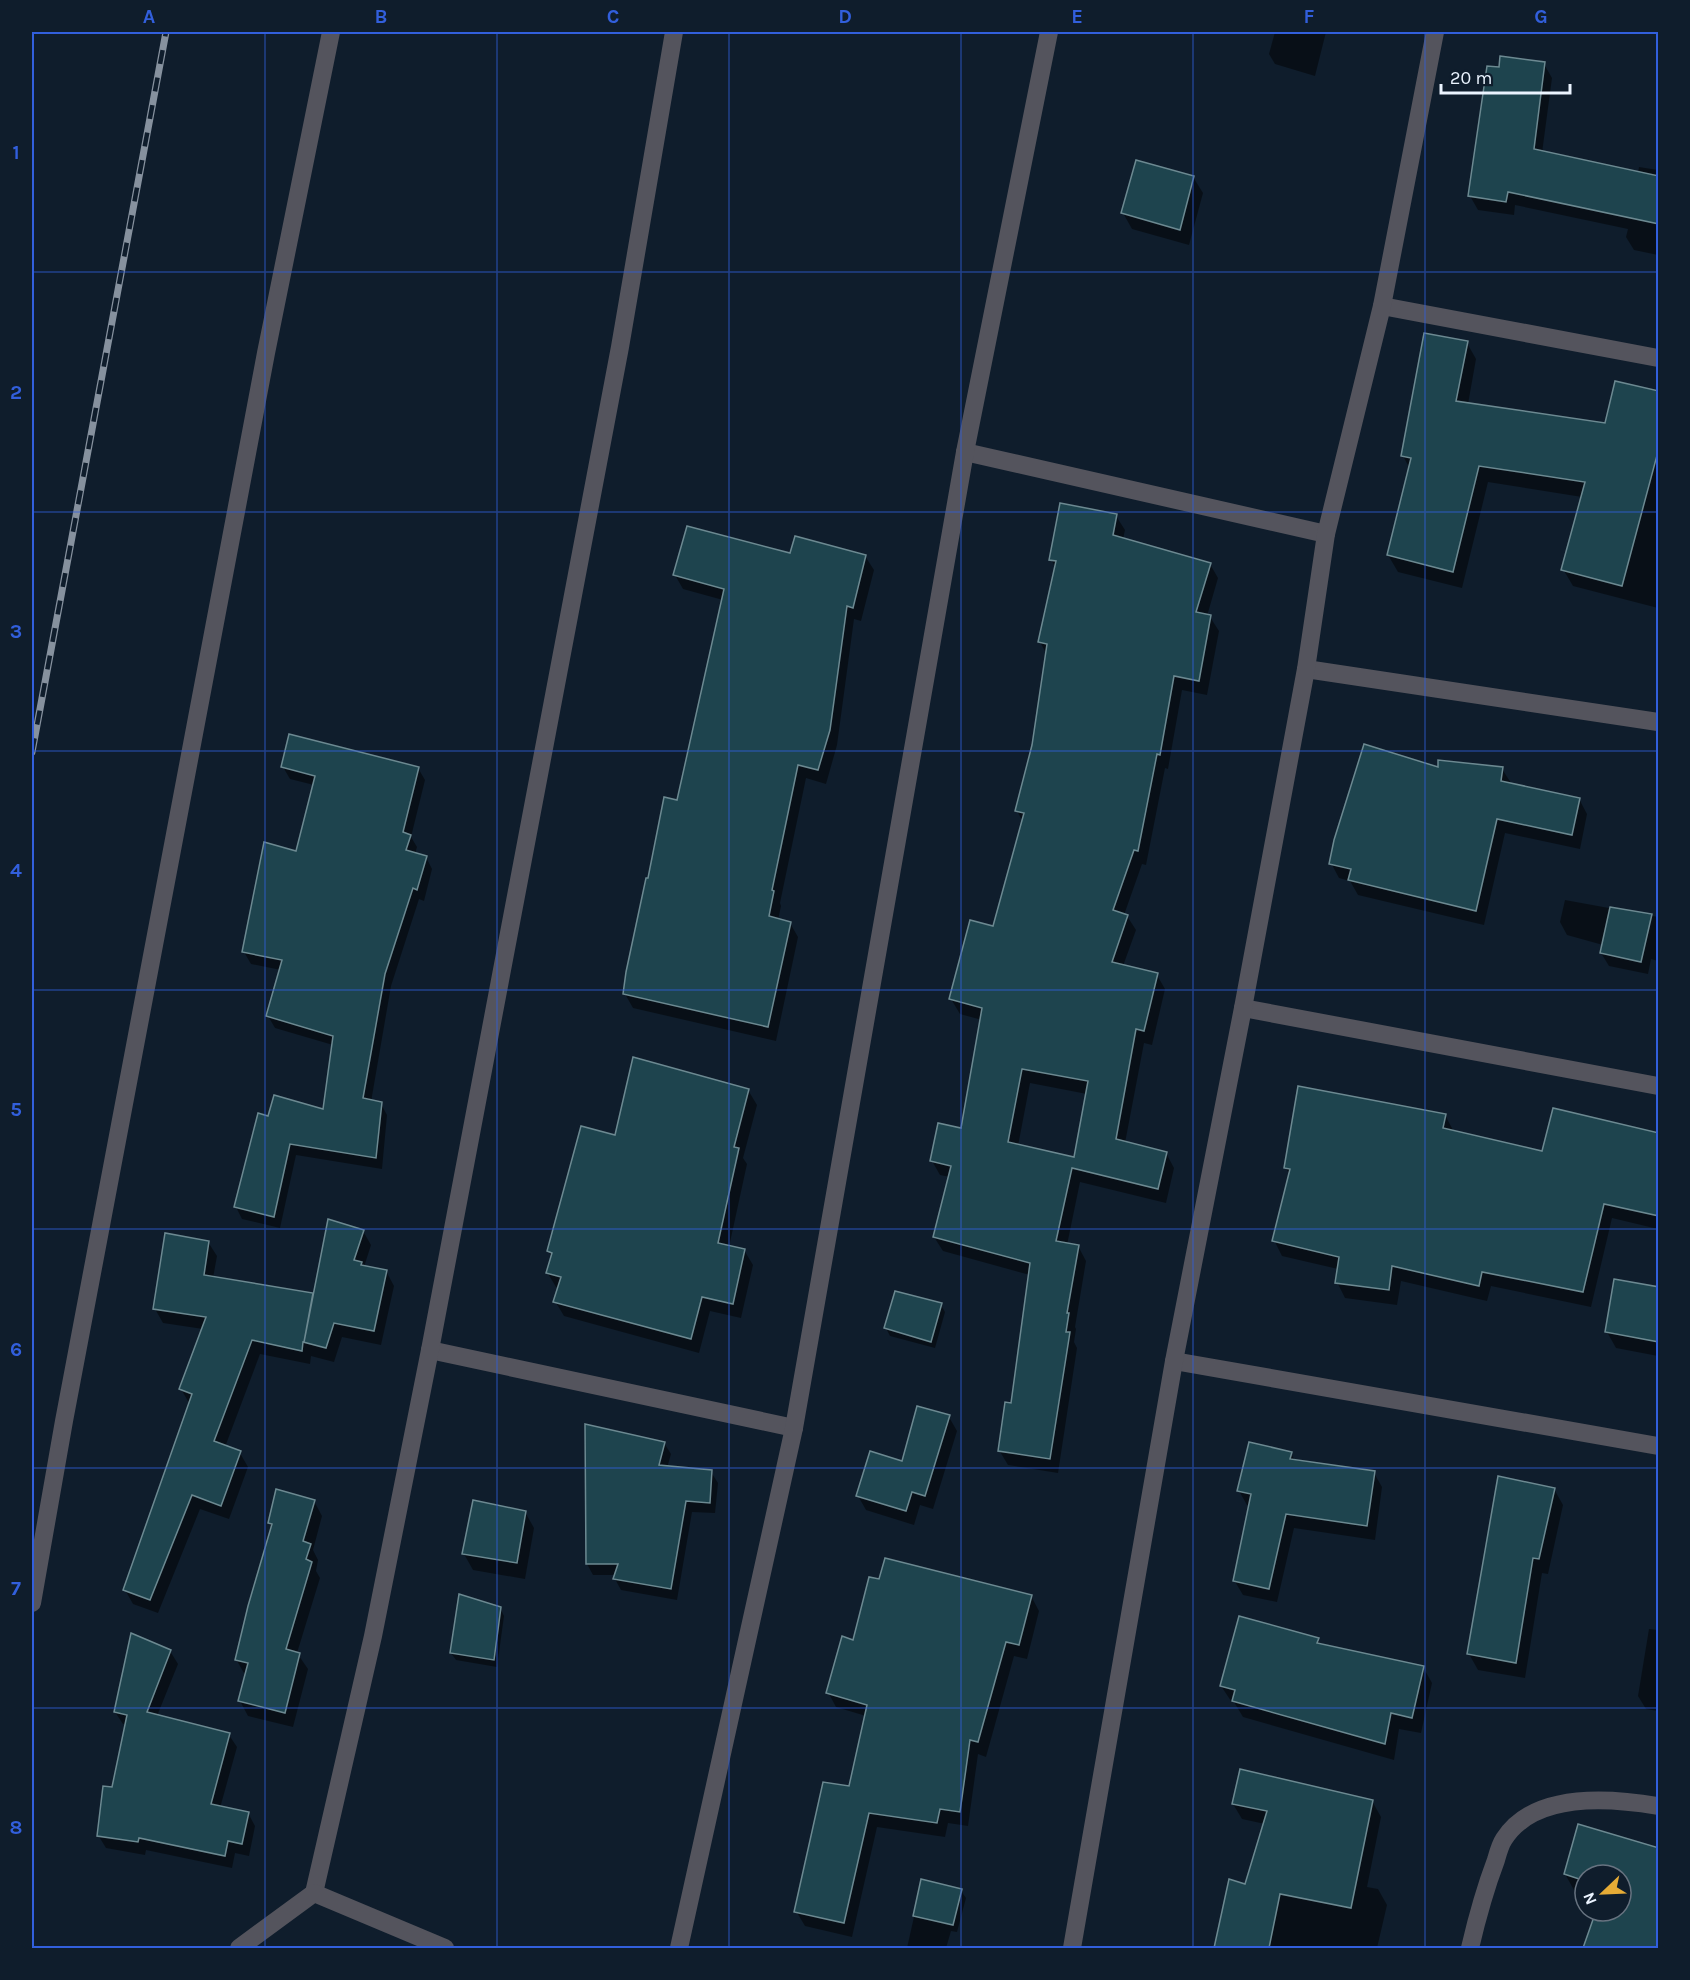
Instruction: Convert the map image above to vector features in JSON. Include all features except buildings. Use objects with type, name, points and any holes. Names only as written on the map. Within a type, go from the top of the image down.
[{"type":"street","points":[[32,1603],[66,1410],[259,389],[331,32]]},
{"type":"street","points":[[239,1948],[314,1893],[373,1636],[430,1350],[620,347],[674,32]]},
{"type":"street","points":[[679,1948],[794,1428],[965,452],[1049,32]]},
{"type":"street","points":[[1072,1948],[1174,1361],[1306,669],[1326,534],[1382,306],[1436,32]]},
{"type":"street","points":[[1382,306],[1659,358]]},
{"type":"street","points":[[965,452],[1326,534]]},
{"type":"street","points":[[1306,669],[1659,722]]},
{"type":"street","points":[[1243,1008],[1659,1086]]},
{"type":"street","points":[[430,1350],[794,1428]]},
{"type":"street","points":[[1174,1361],[1659,1446]]},
{"type":"street","points":[[1470,1948],[1485,1887],[1500,1848],[1504,1839],[1519,1823],[1538,1810],[1579,1800],[1659,1806]]},
{"type":"street","points":[[314,1893],[445,1948]]},
{"type":"railway","points":[[32,752],[166,32]]}]
